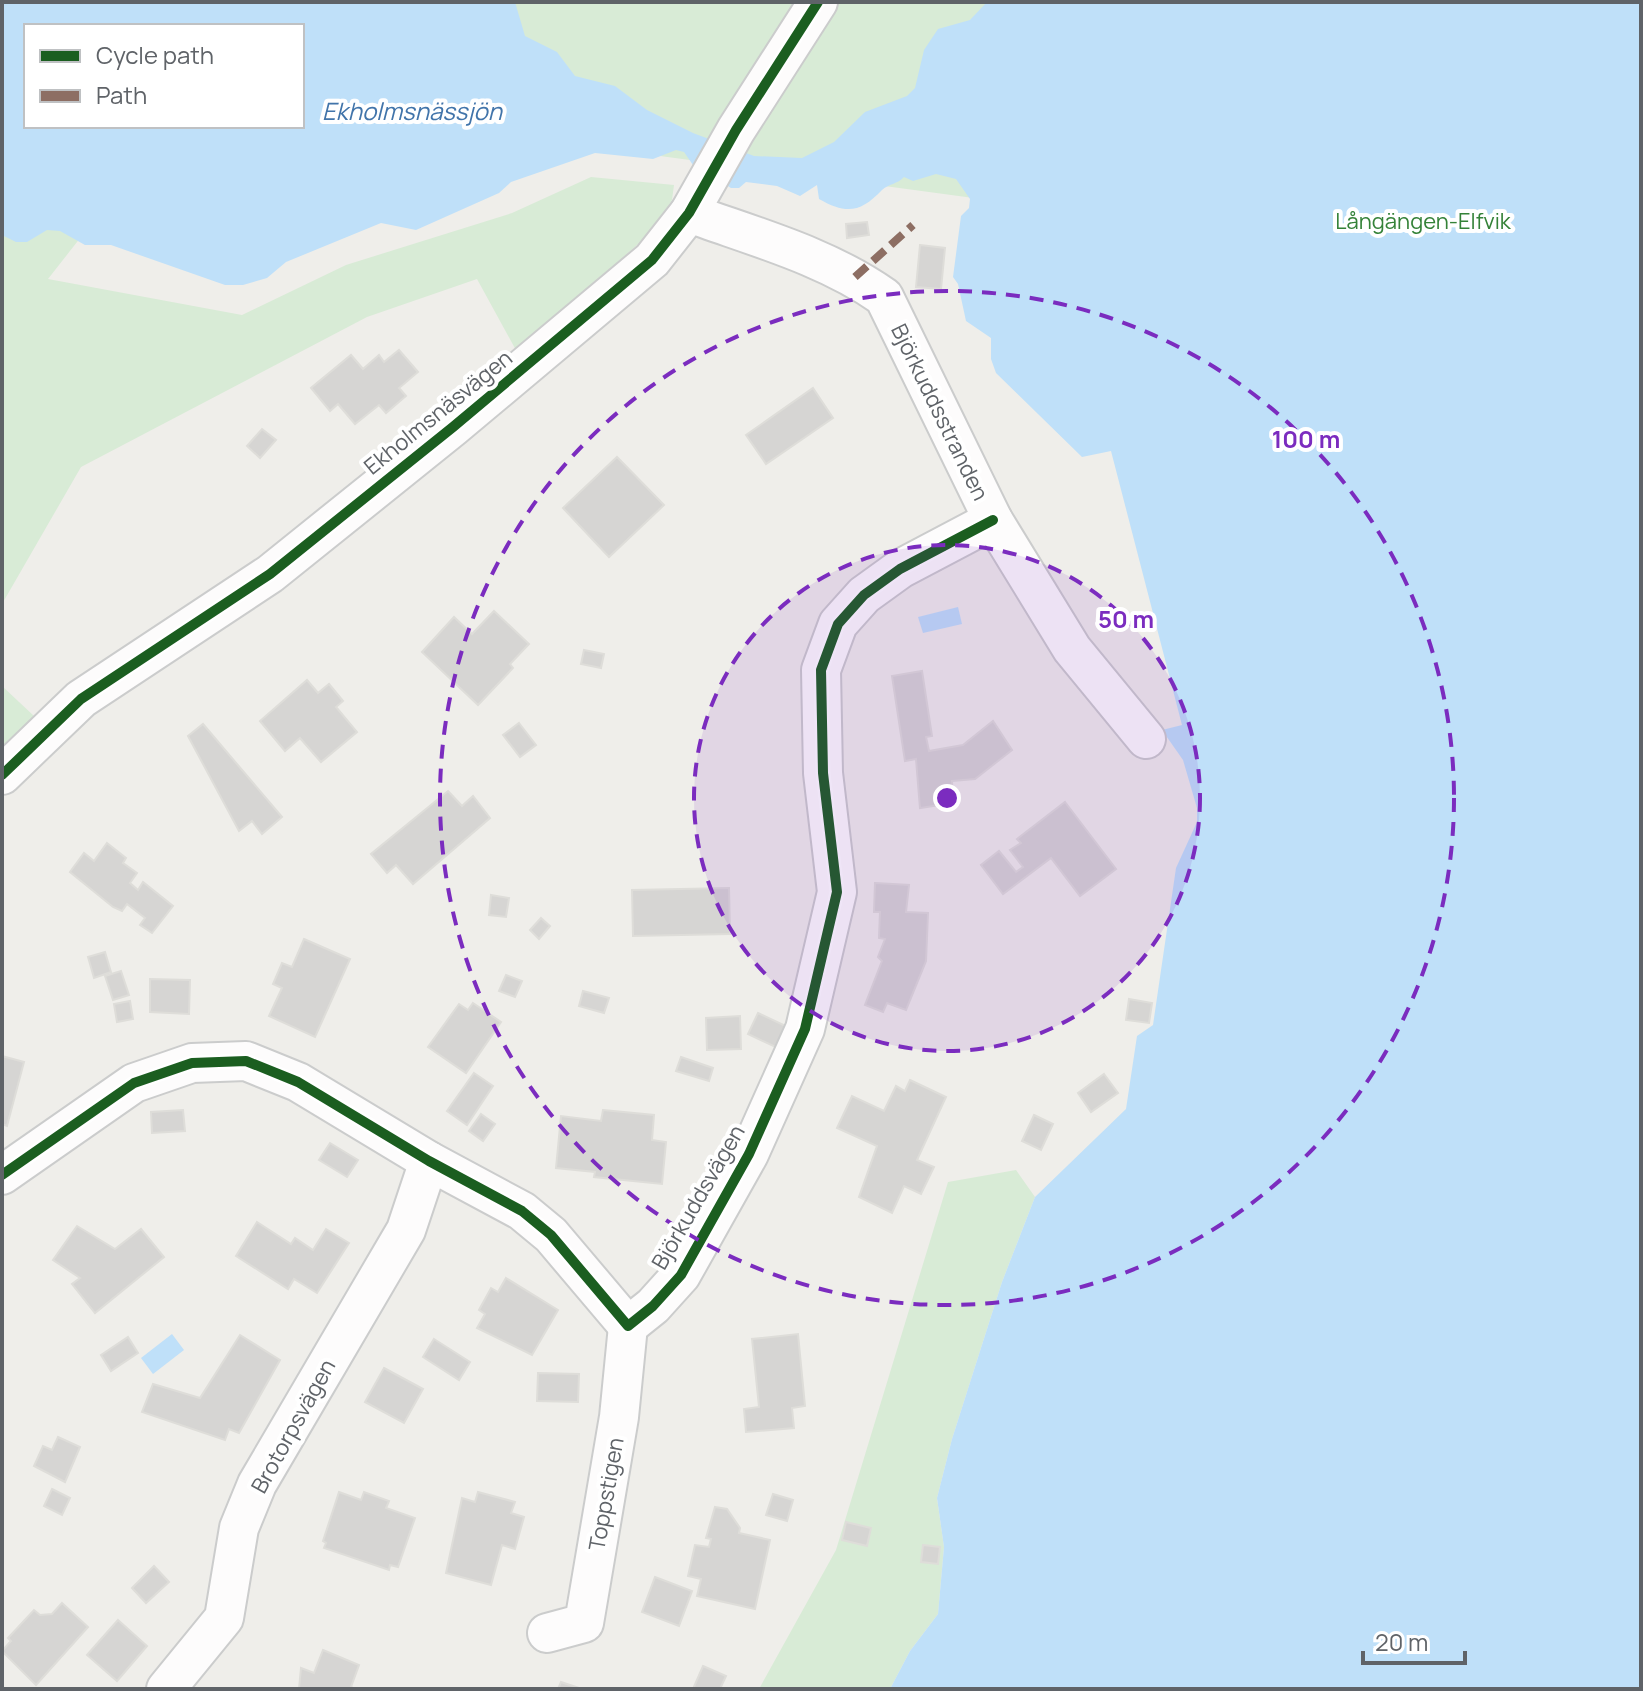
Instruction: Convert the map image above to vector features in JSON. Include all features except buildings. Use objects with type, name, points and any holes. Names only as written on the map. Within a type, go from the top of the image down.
[{"type":"street","name":"Ekholmsnäsvägen","points":[[2,775],[81,699],[270,574],[453,427],[652,260],[689,213],[736,130],[818,2]]},
{"type":"street","name":"Björkuddsstranden","points":[[689,213],[825,263],[855,277],[884,297],[993,520],[1072,649],[1146,739]]},
{"type":"street","name":"Björkuddsvägen","points":[[628,1326],[653,1306],[681,1275],[749,1154],[805,1029],[837,892],[823,773],[821,670],[838,624],[864,595],[900,569],[993,520]]},
{"type":"street","points":[[2,1175],[134,1083],[192,1063],[246,1061],[285,1077],[522,1211],[551,1235],[628,1326]]},
{"type":"street","name":"Brotorpsvägen","points":[[166,1689],[224,1618],[239,1528],[257,1484],[406,1230],[429,1161]]},
{"type":"street","name":"Toppstigen","points":[[547,1633],[584,1623],[619,1417],[628,1326]]},
{"type":"green space","name":"Långängen-Elfvik","points":[[2,2],[1641,2],[1641,1689],[1198,228],[304,108],[304,24],[24,24],[24,128],[166,128],[48,279],[242,315],[346,265],[512,213],[591,177],[674,185],[672,200],[655,229],[517,352],[477,279],[367,317],[81,467],[2,604]]},
{"type":"green space","points":[[2,686],[35,717],[2,755]]},
{"type":"green space","points":[[1016,1170],[1035,1197],[1002,1282],[952,1439],[937,1498],[944,1547],[938,1614],[910,1651],[890,1689],[759,1689],[836,1550],[948,1182]]},
{"type":"water","name":"Ekholmsnässjön","points":[[2,2],[515,2],[525,36],[557,52],[575,76],[615,86],[647,110],[693,133],[754,156],[802,158],[834,142],[865,112],[907,96],[915,88],[924,50],[938,29],[970,20],[987,2],[1641,2],[1641,1689],[890,1689],[910,1651],[938,1614],[944,1547],[937,1498],[952,1439],[1002,1282],[1035,1197],[1126,1109],[1137,1036],[1153,1025],[1176,868],[1197,822],[1197,808],[1183,760],[1162,730],[1182,725],[1111,451],[1082,457],[996,373],[991,359],[991,338],[966,321],[958,284],[953,277],[961,216],[969,208],[970,199],[956,179],[936,174],[913,181],[904,177],[860,207],[846,209],[819,199],[817,185],[800,196],[777,186],[746,182],[739,188],[731,188],[693,165],[684,152],[676,150],[653,159],[595,153],[511,182],[499,193],[416,230],[381,223],[286,262],[267,278],[243,285],[225,285],[111,245],[85,245],[60,231],[47,230],[27,242],[16,242],[2,235]]},
{"type":"water","points":[[958,607],[962,624],[923,633],[918,617]]},
{"type":"water","points":[[172,1334],[184,1350],[153,1374],[141,1358]]},
{"type":"marked path","points":[[855,277],[913,225]]},
{"type":"cycle path","points":[[2,775],[81,699],[270,574],[453,427],[652,260],[689,213],[736,130],[818,2]]},
{"type":"cycle path","points":[[2,1175],[134,1083],[192,1063],[246,1061],[298,1082],[429,1161],[522,1211],[551,1235],[628,1326],[653,1306],[681,1275],[749,1154],[805,1029],[837,892],[823,773],[821,670],[838,624],[864,595],[900,569],[993,520]]}]
